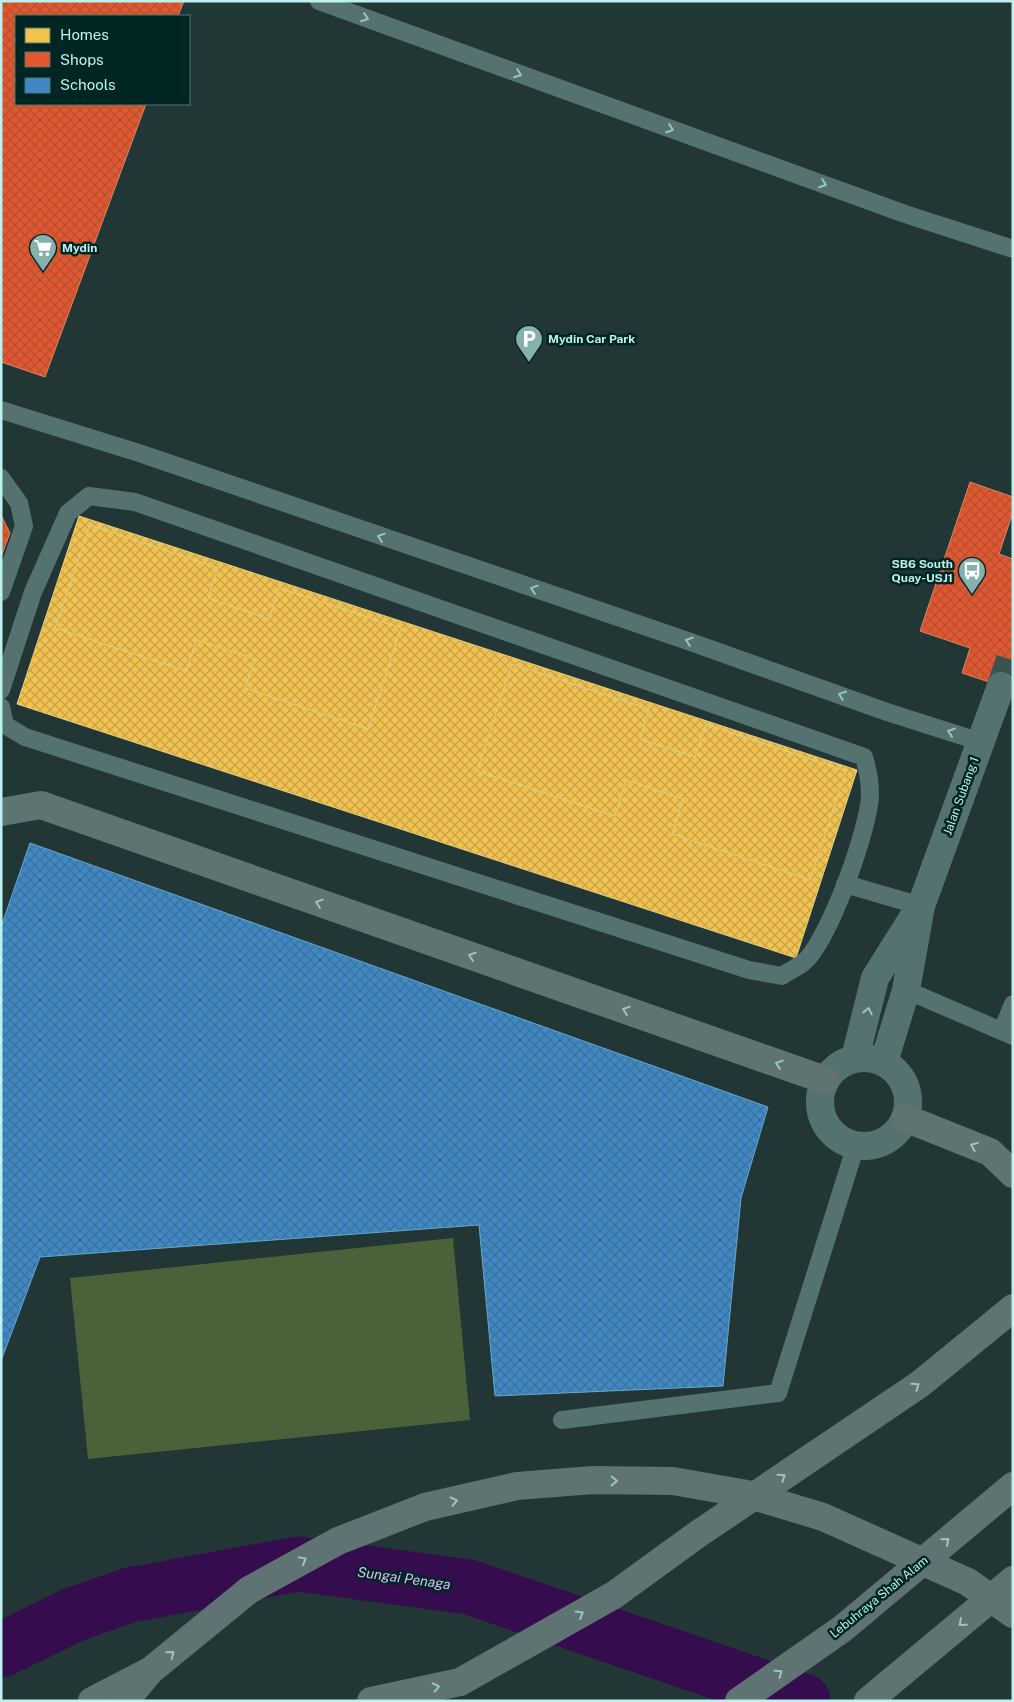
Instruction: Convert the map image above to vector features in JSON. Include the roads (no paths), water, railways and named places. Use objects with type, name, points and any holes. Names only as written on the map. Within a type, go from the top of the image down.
[{"type":"highway","points":[[1,812],[41,805],[825,1080]]},
{"type":"highway","points":[[905,1118],[990,1152],[1013,1174]]},
{"type":"highway","points":[[371,1701],[460,1682],[614,1595],[698,1534],[920,1384],[1013,1308]]},
{"type":"highway","points":[[125,1701],[150,1671],[249,1590],[338,1541],[425,1507],[517,1486],[594,1480],[673,1481],[747,1494],[823,1517],[968,1582],[1013,1614]]},
{"type":"highway","name":"Lebuhraya Shah Alam","points":[[739,1701],[842,1629],[1013,1486]]},
{"type":"highway","points":[[868,1701],[1013,1580]]},
{"type":"highway","points":[[92,1701],[150,1671]]},
{"type":"street","name":"Jalan Subang 1","points":[[921,906],[1001,686]]},
{"type":"street","points":[[884,1062],[906,990],[921,906]]},
{"type":"street","points":[[856,1058],[875,978],[921,906]]},
{"type":"street","points":[[856,1058],[870,1058],[884,1062],[895,1070],[907,1093],[905,1118],[899,1129],[880,1143],[868,1146],[845,1142],[827,1126],[819,1104],[825,1080],[833,1070],[856,1058]]},
{"type":"lane","points":[[319,1],[896,211],[1013,249]]},
{"type":"lane","points":[[1,410],[139,453],[686,640],[887,712],[982,742]]},
{"type":"lane","points":[[1,478],[19,503],[24,526],[1,592]]},
{"type":"lane","points":[[1,690],[33,592],[68,513],[89,496],[135,502],[864,757],[869,777],[868,812],[839,902],[822,939],[805,961],[782,976],[749,970],[25,737],[5,724],[1,707]]},
{"type":"lane","points":[[845,884],[921,906]]},
{"type":"lane","points":[[906,990],[1008,1034],[1013,1004]]},
{"type":"lane","points":[[562,1420],[778,1393],[856,1145]]},
{"type":"waterway","name":"Sungai Penaga","points":[[1,1650],[75,1614],[130,1595],[298,1564],[469,1587],[803,1701]]},
{"type":"tunnel","points":[[1001,686],[1013,651]]},
{"type":"place","name":"Mydin","points":[[43,272]]},
{"type":"place","name":"Mydin Car Park","points":[[529,363]]},
{"type":"place","name":"SB6 South Quay-USJ1","points":[[972,595]]}]
